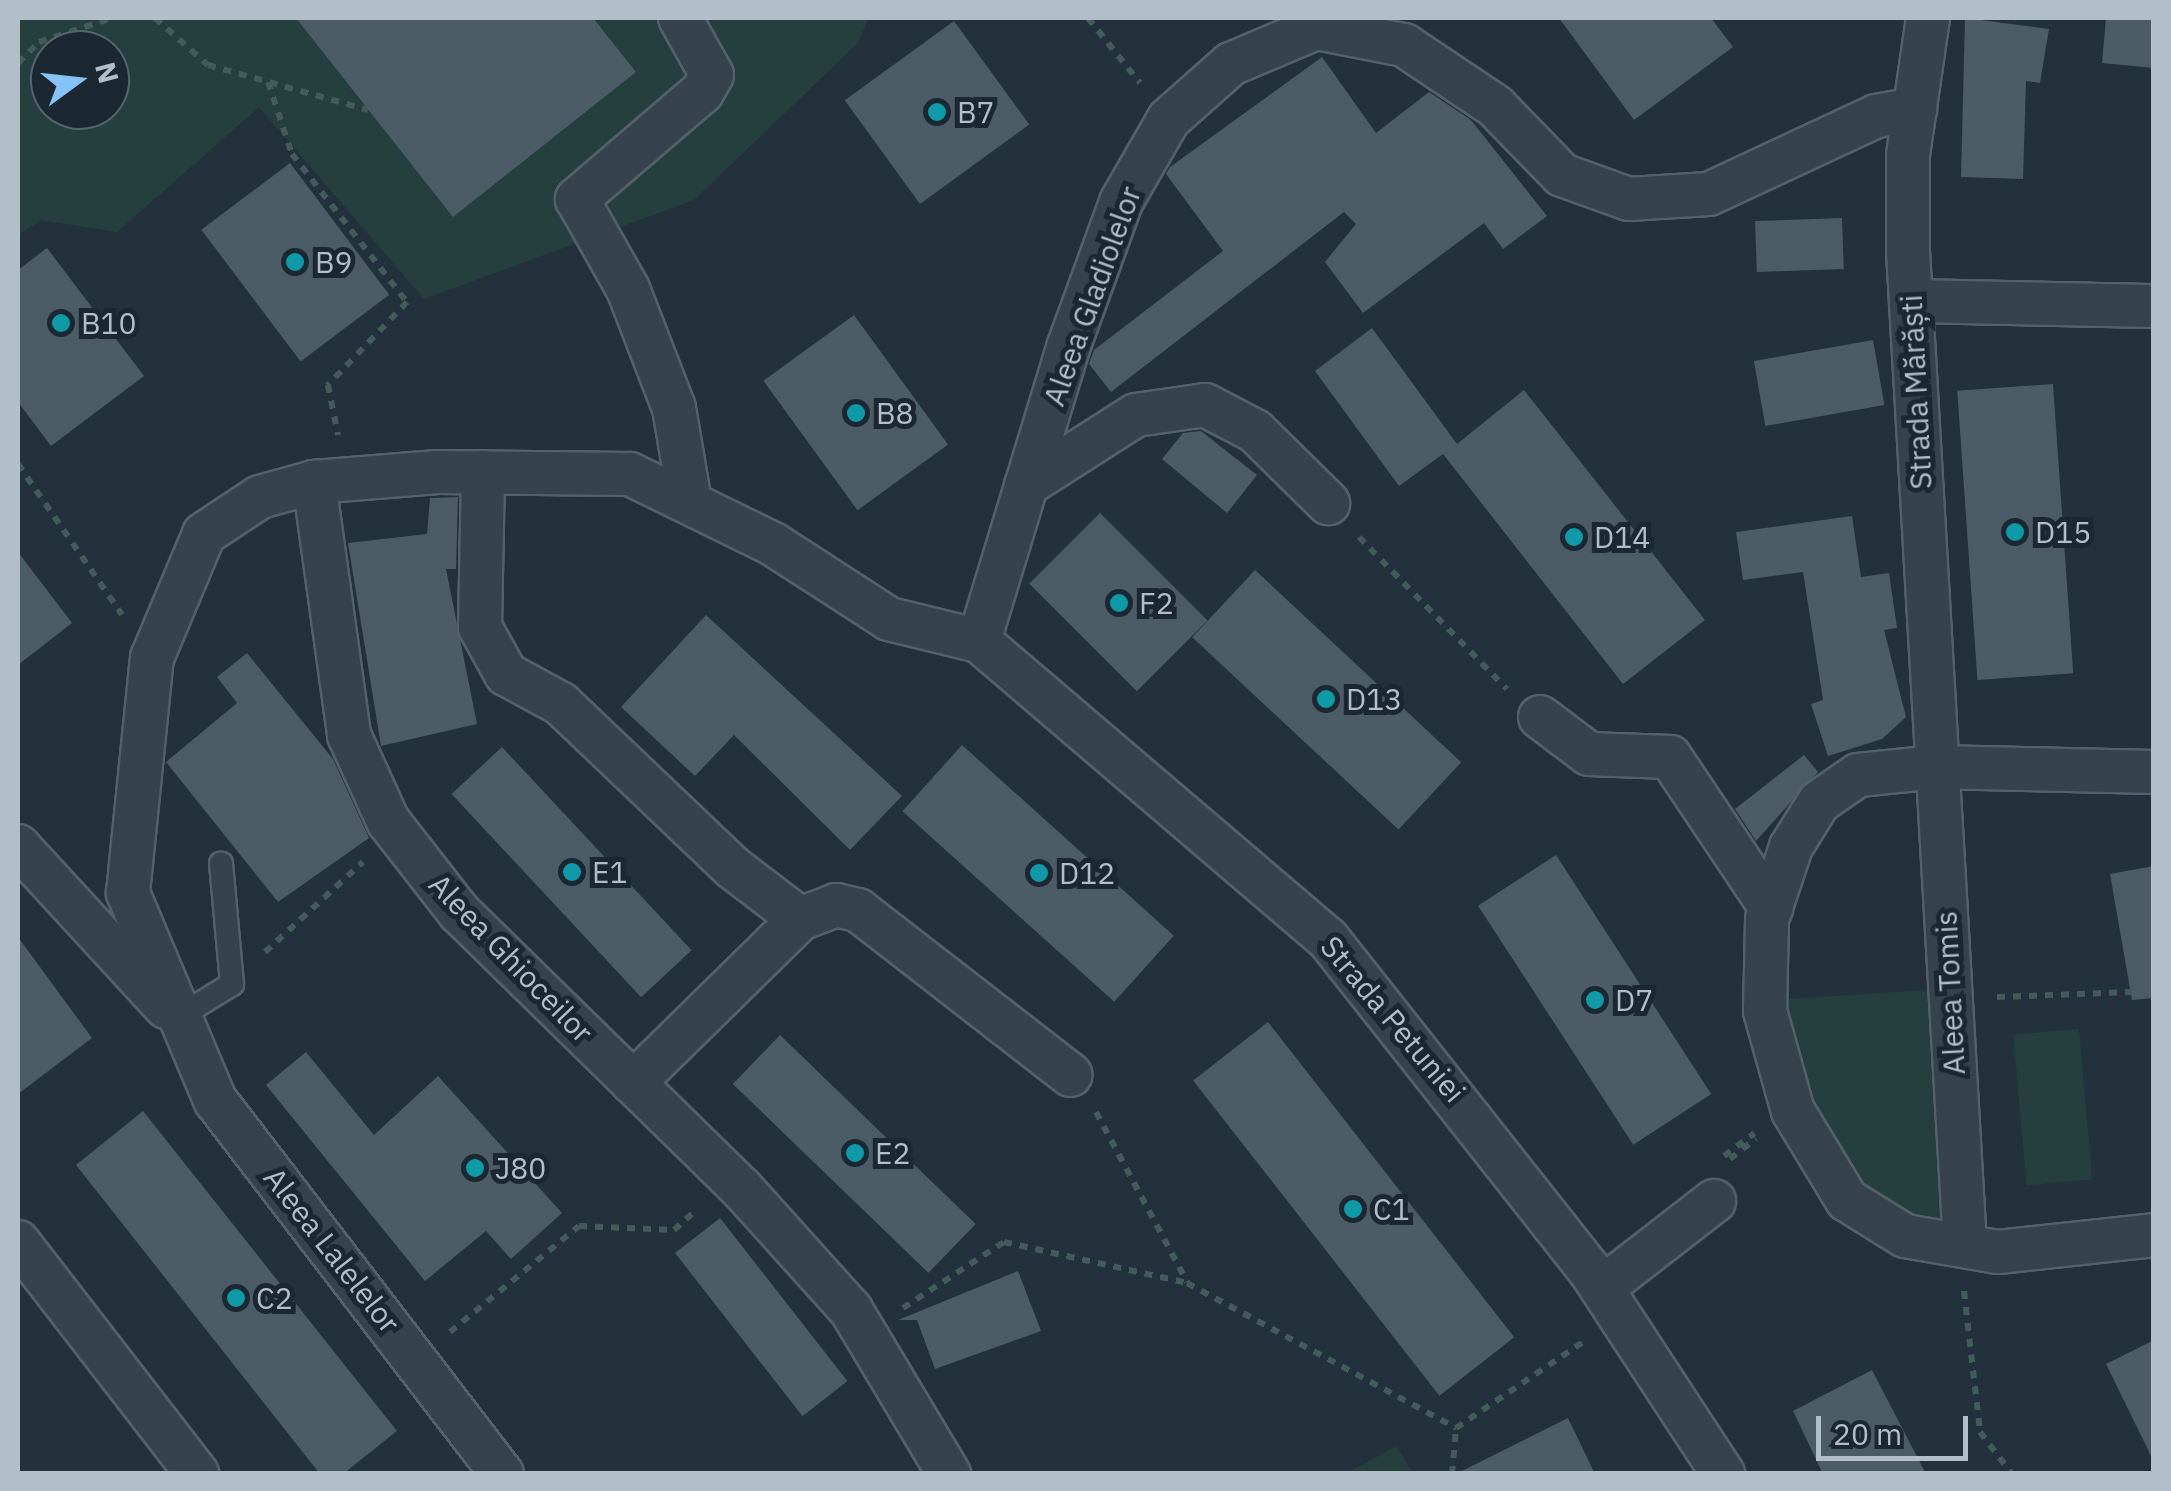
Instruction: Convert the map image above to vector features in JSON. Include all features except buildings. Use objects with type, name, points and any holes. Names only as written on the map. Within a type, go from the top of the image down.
[{"type":"street","points":[[680,18],[712,75],[577,199],[628,288],[674,408],[690,504]]},
{"type":"street","name":"Strada Mărăști","points":[[1928,18],[1908,155],[1911,301],[1937,767]]},
{"type":"street","name":"Aleea Gladiolelor","points":[[980,640],[1026,485],[1121,202],[1169,119],[1231,64],[1316,28],[1404,45],[1496,106],[1562,175],[1628,199],[1708,194],[1876,116],[1914,109]]},
{"type":"street","points":[[1911,301],[2154,306]]},
{"type":"street","name":"Aleea Gladiolelor","points":[[1026,485],[1136,415],[1206,405],[1255,431],[1328,503]]},
{"type":"street","points":[[483,472],[480,627],[506,674],[561,704],[732,866],[800,918]]},
{"type":"street","points":[[177,1018],[128,893],[152,658],[204,534],[260,497],[330,481],[483,472],[630,474],[773,544],[889,619],[980,640]]},
{"type":"street","name":"Aleea Ghioceilor","points":[[330,481],[349,735],[388,820],[460,913],[732,1178],[866,1335],[949,1474]]},
{"type":"street","name":"Strada Petuniei","points":[[980,640],[1328,939],[1611,1302],[1723,1474]]},
{"type":"street","points":[[1540,718],[1589,754],[1670,757],[1772,908]]},
{"type":"street","points":[[2154,772],[1937,767],[1858,775],[1819,802],[1791,847],[1772,908],[1765,1011],[1793,1111],[1847,1200],[1904,1236],[1998,1252],[2154,1235]]},
{"type":"street","name":"Aleea Tomis","points":[[1937,767],[1965,1245]]},
{"type":"street","points":[[18,846],[177,1018]]},
{"type":"street","points":[[634,1083],[800,918],[836,905],[858,910],[1071,1075]]},
{"type":"street","name":"Aleea Lalelelor","points":[[177,1018],[215,1100],[418,1359],[502,1474]]},
{"type":"street","points":[[1611,1302],[1714,1201]]},
{"type":"street","points":[[18,1242],[197,1474]]},
{"type":"lane","points":[[177,1018],[232,984],[221,864]]},
{"type":"path","points":[[18,63],[39,42],[112,18]]},
{"type":"path","points":[[155,18],[208,65],[368,110]]},
{"type":"path","points":[[1088,18],[1169,119]]},
{"type":"path","points":[[268,82],[292,154],[407,302],[328,385],[330,481]]},
{"type":"path","points":[[18,464],[152,658]]},
{"type":"path","points":[[1328,503],[1540,718]]},
{"type":"path","points":[[232,984],[344,878]]},
{"type":"path","points":[[1950,1000],[2131,992]]},
{"type":"path","points":[[1071,1075],[1188,1283]]},
{"type":"path","points":[[418,1359],[579,1226],[674,1230],[732,1178]]},
{"type":"path","points":[[866,1335],[1004,1242],[1188,1283],[1456,1428]]},
{"type":"path","points":[[1965,1245],[1964,1322],[1980,1432],[2012,1474]]},
{"type":"path","points":[[1452,1474],[1456,1428],[1611,1302]]},
{"type":"green space","points":[[18,18],[869,18],[858,43],[694,200],[424,299],[259,107],[117,232],[41,220],[18,235]]},
{"type":"green space","points":[[1943,989],[1958,1233],[1908,1227],[1825,1150],[1773,1000]]},
{"type":"green space","points":[[2079,1029],[2092,1179],[2026,1185],[2013,1035]]},
{"type":"green space","points":[[1397,1446],[1412,1473],[1346,1473]]},
{"type":"place","name":"B7","points":[[937,112]]},
{"type":"place","name":"B9","points":[[295,262]]},
{"type":"place","name":"B10","points":[[61,323]]},
{"type":"place","name":"B8","points":[[856,413]]},
{"type":"place","name":"D15","points":[[2015,532]]},
{"type":"place","name":"D14","points":[[1574,537]]},
{"type":"place","name":"F2","points":[[1119,603]]},
{"type":"place","name":"D13","points":[[1326,699]]},
{"type":"place","name":"E1","points":[[572,872]]},
{"type":"place","name":"D12","points":[[1039,873]]},
{"type":"place","name":"D7","points":[[1595,1000]]},
{"type":"place","name":"E2","points":[[855,1153]]},
{"type":"place","name":"J80","points":[[475,1168]]},
{"type":"place","name":"C1","points":[[1353,1209]]},
{"type":"place","name":"C2","points":[[236,1298]]}]
